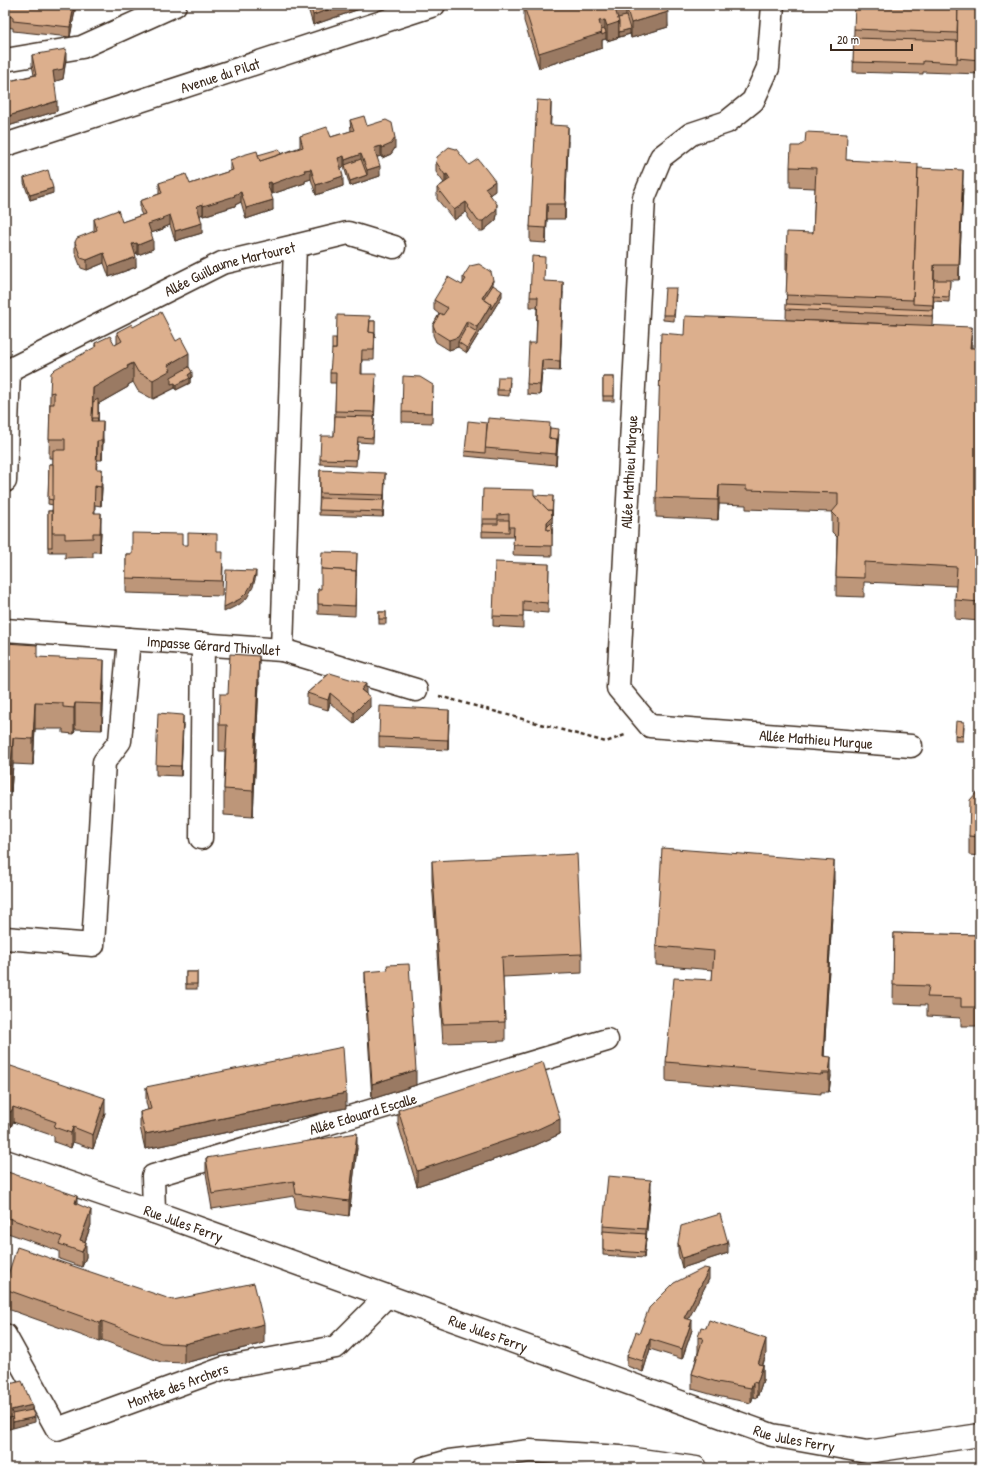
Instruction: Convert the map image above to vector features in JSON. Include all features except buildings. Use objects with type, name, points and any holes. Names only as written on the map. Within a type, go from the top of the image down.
[{"type":"main road","points":[[5,60],[82,47],[175,5]]},
{"type":"main road","name":"Avenue du Pilat","points":[[5,145],[434,5]]},
{"type":"main road","name":"Allée Mathieu Murgue","points":[[773,5],[768,68],[753,101],[727,122],[691,134],[661,157],[644,198],[618,688],[650,726],[911,746]]},
{"type":"main road","points":[[295,246],[348,233],[394,247]]},
{"type":"main road","name":"Allée Guillaume Martouret","points":[[5,481],[9,370],[222,263],[295,246],[282,650]]},
{"type":"main road","name":"Impasse Gérard Thivollet","points":[[5,630],[282,650],[416,690]]},
{"type":"main road","points":[[5,938],[93,945],[104,762],[120,741],[129,639]]},
{"type":"main road","points":[[201,838],[203,644]]},
{"type":"main road","name":"Allée Edouard Escalle","points":[[154,1212],[153,1176],[606,1040]]},
{"type":"main road","name":"Rue Jules Ferry","points":[[5,1161],[154,1212],[772,1435],[867,1452],[980,1435]]},
{"type":"main road","name":"Montée des Archers","points":[[5,1335],[57,1429],[224,1368],[336,1347],[387,1296]]},
{"type":"main road","points":[[424,1468],[448,1461],[530,1451],[620,1457],[696,1468]]},
{"type":"path","points":[[416,690],[606,742],[650,726]]}]
